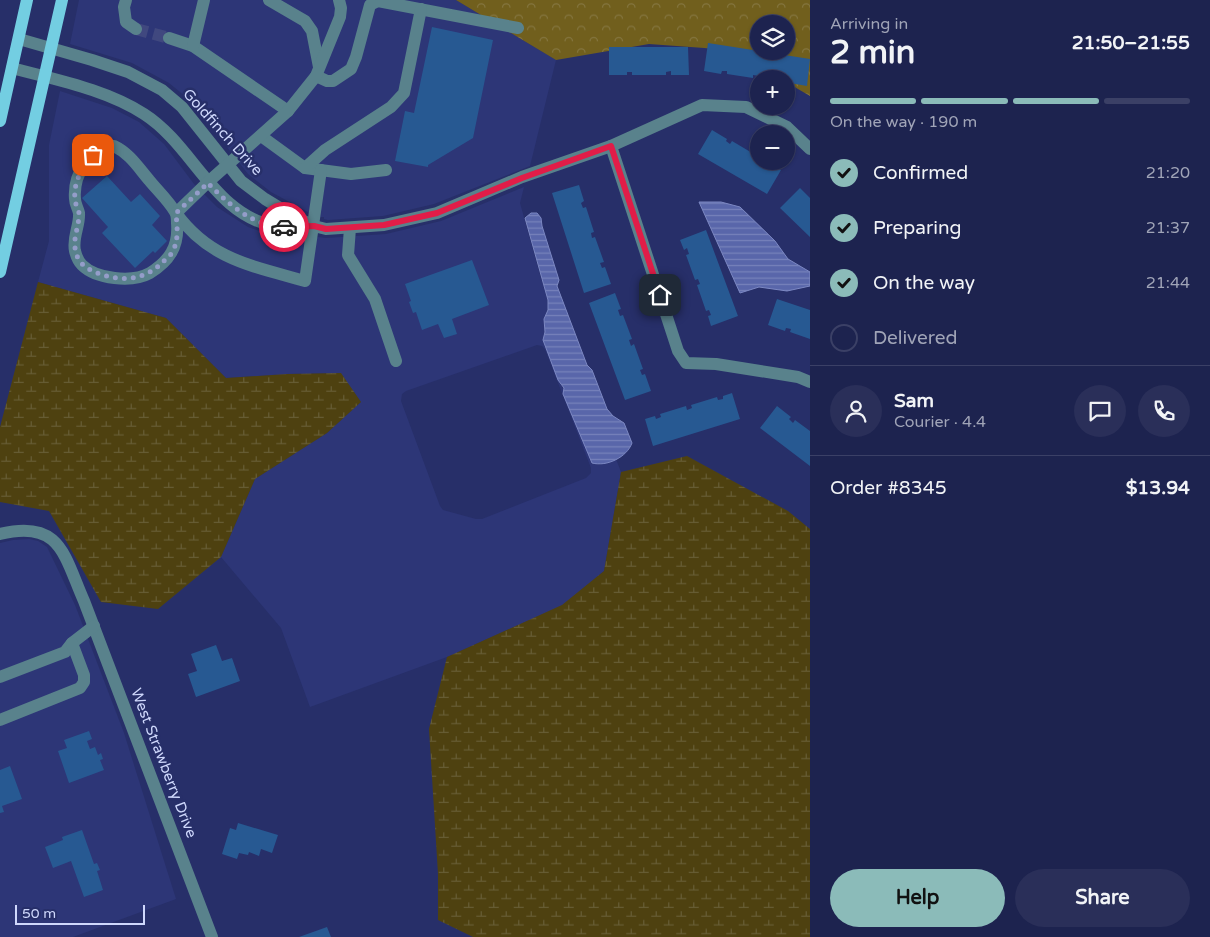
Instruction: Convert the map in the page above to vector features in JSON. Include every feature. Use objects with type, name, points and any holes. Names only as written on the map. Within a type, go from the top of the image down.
[{"type":"main road","points":[[0,121],[27,0]]},
{"type":"main road","points":[[0,272],[62,0]]},
{"type":"street","points":[[126,0],[124,8],[126,22],[136,29]]},
{"type":"street","points":[[193,46],[204,0]]},
{"type":"street","points":[[269,0],[306,21],[312,31],[318,72],[327,81],[333,81],[351,69],[370,5],[378,1],[518,28]]},
{"type":"street","points":[[176,213],[288,111],[318,72],[340,17],[341,8],[339,0]]},
{"type":"street","points":[[305,168],[326,150],[391,108],[404,93],[421,9]]},
{"type":"street","points":[[170,38],[193,46],[288,111]]},
{"type":"street","name":"Goldfinch Drive","points":[[19,39],[128,72],[162,90],[182,107],[241,181],[265,199],[314,226],[326,229],[384,225],[437,213],[522,178],[611,146],[702,105],[746,107],[787,127],[810,149]]},
{"type":"street","name":"Goldfinch Drive","points":[[12,68],[116,100],[145,114],[171,137],[225,201],[254,220],[278,227],[314,226]]},
{"type":"street","points":[[261,136],[305,168],[351,174],[386,170]]},
{"type":"street","points":[[176,213],[178,236],[172,253],[159,267],[147,274],[127,280],[112,278],[93,272],[82,265],[78,258],[74,242],[79,214],[75,200],[76,185],[81,168],[100,149],[114,146],[121,149],[130,158],[176,213],[188,229],[211,248],[240,263],[305,281],[314,226],[320,170]]},
{"type":"street","points":[[611,146],[678,351],[686,363],[716,364],[798,377],[810,382]]},
{"type":"street","points":[[350,228],[348,255],[375,299],[396,361]]},
{"type":"street","name":"West Strawberry Drive","points":[[0,534],[31,530],[44,533],[55,540],[64,556],[94,626],[212,937]]},
{"type":"street","points":[[0,677],[65,652],[72,643],[94,626]]},
{"type":"street","points":[[0,720],[80,688],[84,682],[84,676],[72,643]]},
{"type":"shaded area","points":[[79,0],[456,0],[556,60],[530,166],[434,204],[383,216],[328,220],[324,219],[324,217],[317,217],[271,192],[248,174],[191,101],[169,83],[132,63],[70,44]]},
{"type":"shaded area","points":[[60,91],[112,108],[139,122],[164,144],[194,184],[217,207],[248,227],[274,236],[311,235],[316,238],[326,238],[386,234],[441,221],[524,187],[520,203],[541,278],[547,292],[548,310],[544,319],[545,332],[558,380],[564,389],[563,394],[592,463],[599,465],[616,459],[621,472],[604,571],[563,605],[447,657],[310,707],[281,628],[221,557],[255,479],[327,433],[361,402],[340,373],[226,378],[166,318],[38,282],[49,241],[49,145]],"holes":[[[537,345],[545,349],[591,468],[591,473],[586,478],[482,519],[443,510],[401,401],[402,394]]]},
{"type":"shaded area","points":[[699,202],[721,202],[740,207],[775,241],[788,259],[810,272],[810,286],[787,291],[759,287],[740,293]]},
{"type":"shaded area","points":[[531,213],[537,213],[541,218],[559,280],[557,286],[587,365],[592,370],[607,409],[613,416],[624,423],[632,443],[621,457],[604,464],[592,463],[563,394],[564,388],[558,380],[543,340],[545,332],[544,319],[548,310],[548,300],[525,218]]},
{"type":"shaded area","points":[[29,539],[38,541],[47,547],[75,605],[124,733],[176,899],[73,937],[0,937],[0,543]]},
{"type":"green space","points":[[456,0],[810,0],[810,96],[795,87],[795,70],[769,70],[751,60],[795,60],[795,15],[750,15],[750,60],[732,50],[649,44],[556,60]]},
{"type":"green space","points":[[38,282],[166,318],[226,378],[341,373],[361,402],[327,433],[255,479],[221,557],[158,609],[101,602],[49,511],[0,502],[0,427]]},
{"type":"green space","points":[[687,456],[788,511],[810,529],[810,937],[473,937],[438,920],[438,874],[429,729],[447,657],[562,605],[604,571],[621,472]]},
{"type":"building","points":[[432,27],[493,40],[473,138],[428,165],[428,167],[395,161],[405,111],[414,113]]},
{"type":"building","points":[[708,43],[750,50],[750,60],[795,60],[795,57],[810,59],[807,86],[795,84],[795,70],[750,70],[750,78],[727,74],[727,71],[722,71],[721,74],[704,71]]},
{"type":"building","points":[[609,47],[688,47],[689,75],[671,75],[671,71],[666,72],[666,75],[632,75],[632,72],[627,72],[627,75],[609,75]]},
{"type":"building","points":[[712,130],[727,139],[726,141],[730,144],[732,141],[750,152],[750,170],[781,170],[767,194],[698,154]]},
{"type":"building","points":[[107,176],[131,202],[140,194],[160,216],[152,225],[167,241],[135,268],[102,233],[108,227],[82,198]]},
{"type":"building","points":[[579,185],[584,201],[581,203],[583,208],[586,207],[594,232],[591,233],[592,238],[595,237],[604,262],[600,263],[602,268],[605,267],[611,284],[584,293],[552,193]]},
{"type":"building","points":[[800,188],[810,198],[810,237],[780,208]]},
{"type":"building","points":[[706,230],[738,316],[711,326],[708,316],[711,315],[709,310],[706,311],[697,285],[700,284],[698,279],[695,280],[686,255],[689,254],[687,248],[684,250],[680,240]]},
{"type":"building","points":[[472,260],[489,305],[452,319],[457,334],[444,338],[438,324],[422,330],[416,312],[413,313],[405,284]]},
{"type":"building","points":[[615,293],[621,309],[618,310],[620,316],[623,315],[632,339],[629,340],[631,346],[634,344],[643,369],[640,370],[642,375],[645,374],[651,391],[625,400],[589,303]]},
{"type":"building","points":[[777,299],[810,310],[810,339],[790,332],[791,329],[786,328],[785,331],[768,325]]},
{"type":"building","points":[[732,393],[740,419],[653,446],[645,419],[655,416],[656,419],[661,417],[660,414],[686,406],[687,410],[692,408],[691,405],[717,397],[718,400],[723,399],[723,396]]},
{"type":"building","points":[[777,406],[791,417],[789,419],[793,423],[795,420],[810,431],[810,466],[760,428]]},
{"type":"building","points":[[216,645],[222,661],[232,658],[240,681],[196,697],[188,674],[197,671],[191,654]]},
{"type":"building","points":[[89,731],[92,739],[87,741],[90,749],[95,747],[98,755],[101,753],[103,759],[100,760],[104,770],[69,783],[58,751],[67,748],[64,740]]},
{"type":"building","points":[[10,766],[22,799],[2,806],[4,812],[0,813],[0,770]]},
{"type":"building","points":[[238,823],[278,835],[272,853],[261,849],[259,856],[249,852],[248,855],[239,853],[237,859],[222,854],[230,828],[236,830]]},
{"type":"building","points":[[82,830],[94,864],[97,863],[100,870],[97,871],[103,890],[84,897],[71,861],[53,868],[45,847],[63,840],[62,837]]},
{"type":"building","points":[[327,927],[331,937],[299,937]]},
{"type":"tunnel","points":[[136,29],[169,38]]},
{"type":"way so far","points":[[93,155],[81,168],[76,185],[75,200],[79,214],[74,235],[75,251],[78,258],[82,265],[93,272],[127,280],[147,274],[159,267],[172,253],[178,236],[176,213],[208,183],[225,201],[254,220],[284,227]]},
{"type":"route","points":[[284,227],[314,226],[326,229],[384,225],[437,213],[522,178],[611,146],[660,295]]}]
